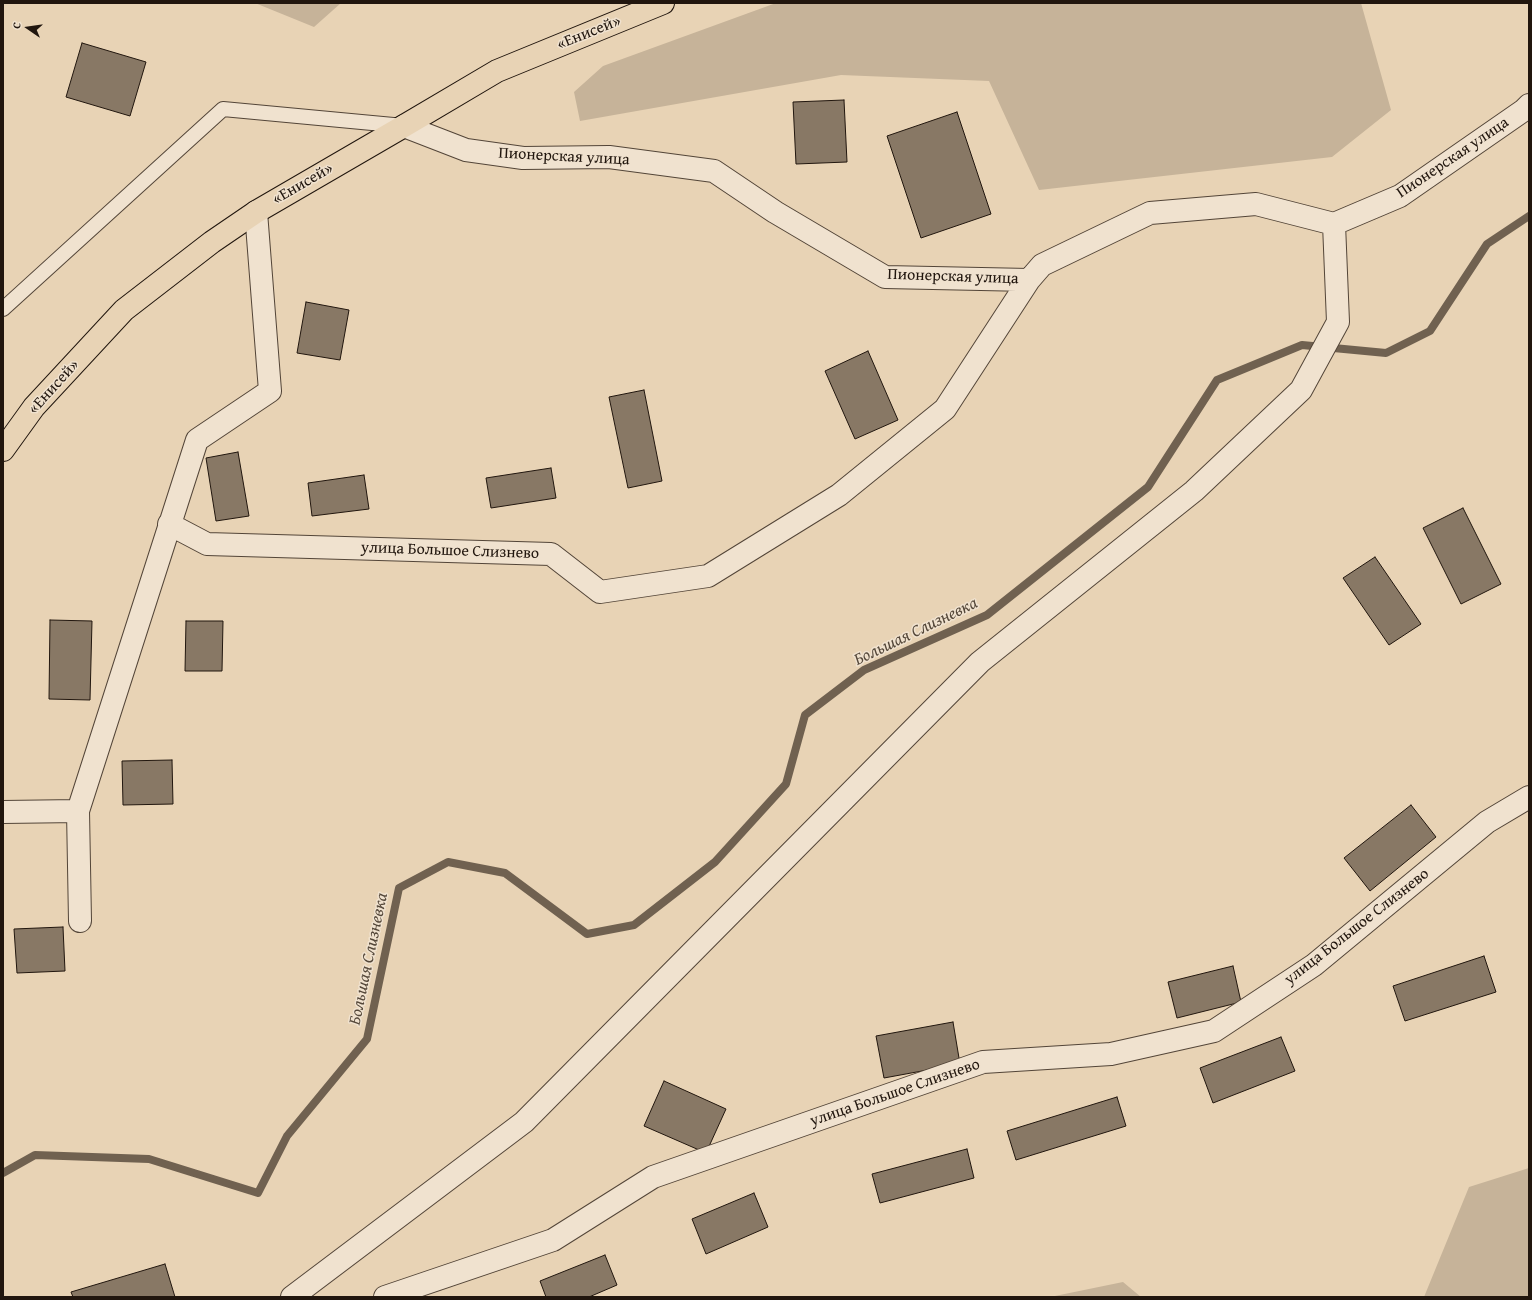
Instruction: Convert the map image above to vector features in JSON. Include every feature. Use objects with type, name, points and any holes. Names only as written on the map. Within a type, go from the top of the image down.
[{"type":"highway","name":"«Енисей»","points":[[3,450],[34,407],[124,310],[212,242],[256,212],[497,70],[663,3]]},
{"type":"street","name":"Пионерская улица","points":[[404,126],[466,150],[523,158],[610,157],[714,171],[775,212],[885,277],[1029,280],[1042,264],[1150,213],[1256,204],[1334,224],[1400,196],[1529,105]]},
{"type":"street","points":[[80,921],[78,811],[197,440],[270,391],[256,212]]},
{"type":"street","points":[[292,1297],[524,1122],[980,662],[1194,490],[1301,390],[1338,322],[1334,224]]},
{"type":"street","name":"улица Большое Слизнево","points":[[169,524],[207,544],[551,554],[600,592],[708,576],[839,495],[945,409],[1029,280]]},
{"type":"street","name":"улица Большое Слизнево","points":[[385,1297],[553,1240],[653,1177],[983,1062],[1111,1054],[1214,1031],[1314,965],[1487,822],[1529,797]]},
{"type":"street","points":[[3,812],[78,811]]},
{"type":"lane","points":[[3,308],[223,109],[404,126]]},
{"type":"shaded area","points":[[255,3],[341,3],[314,27]]},
{"type":"shaded area","points":[[776,3],[1361,3],[1391,110],[1332,157],[1039,190],[989,81],[841,75],[580,121],[574,92],[603,66]]},
{"type":"shaded area","points":[[1529,1168],[1529,1297],[1424,1297],[1469,1187]]},
{"type":"shaded area","points":[[1123,1282],[1141,1297],[1050,1297]]},
{"type":"building","points":[[82,43],[146,62],[130,116],[66,97]]},
{"type":"building","points":[[844,100],[847,162],[796,164],[793,102]]},
{"type":"building","points":[[957,112],[991,214],[921,238],[887,136]]},
{"type":"building","points":[[306,302],[349,310],[340,360],[297,353]]},
{"type":"building","points":[[868,351],[898,420],[855,439],[825,371]]},
{"type":"building","points":[[644,390],[662,481],[628,488],[609,397]]},
{"type":"building","points":[[238,452],[249,516],[216,521],[206,458]]},
{"type":"building","points":[[551,468],[556,498],[491,508],[486,478]]},
{"type":"building","points":[[364,475],[369,509],[312,516],[308,483]]},
{"type":"building","points":[[1463,508],[1501,584],[1461,604],[1423,528]]},
{"type":"building","points":[[1375,557],[1421,624],[1389,645],[1343,578]]},
{"type":"building","points":[[50,620],[92,621],[90,700],[49,699]]},
{"type":"building","points":[[186,621],[223,621],[222,671],[185,671]]},
{"type":"building","points":[[172,760],[173,804],[123,805],[122,761]]},
{"type":"building","points":[[1411,805],[1436,837],[1370,891],[1344,858]]},
{"type":"building","points":[[63,927],[65,971],[17,973],[14,929]]},
{"type":"building","points":[[1484,956],[1496,992],[1405,1021],[1393,986]]},
{"type":"building","points":[[1233,966],[1241,1002],[1177,1018],[1168,982]]},
{"type":"building","points":[[953,1022],[960,1064],[884,1078],[876,1036]]},
{"type":"building","points":[[1281,1037],[1295,1071],[1213,1103],[1200,1068]]},
{"type":"building","points":[[664,1081],[726,1109],[706,1153],[644,1126]]},
{"type":"building","points":[[1117,1097],[1126,1126],[1016,1160],[1007,1131]]},
{"type":"building","points":[[967,1149],[974,1178],[880,1203],[872,1174]]},
{"type":"building","points":[[754,1193],[768,1227],[706,1254],[692,1219]]},
{"type":"building","points":[[605,1255],[617,1285],[589,1297],[546,1297],[540,1281]]},
{"type":"building","points":[[165,1264],[175,1297],[73,1297],[71,1292]]},
{"type":"waterway","name":"Большая Слизневка","points":[[3,1173],[35,1155],[149,1159],[258,1193],[287,1136],[367,1039],[399,888],[448,862],[505,873],[587,934],[634,925],[715,862],[786,784],[805,715],[864,670],[987,615],[1148,487],[1217,380],[1302,345],[1386,353],[1430,331],[1487,244],[1529,216]]}]
